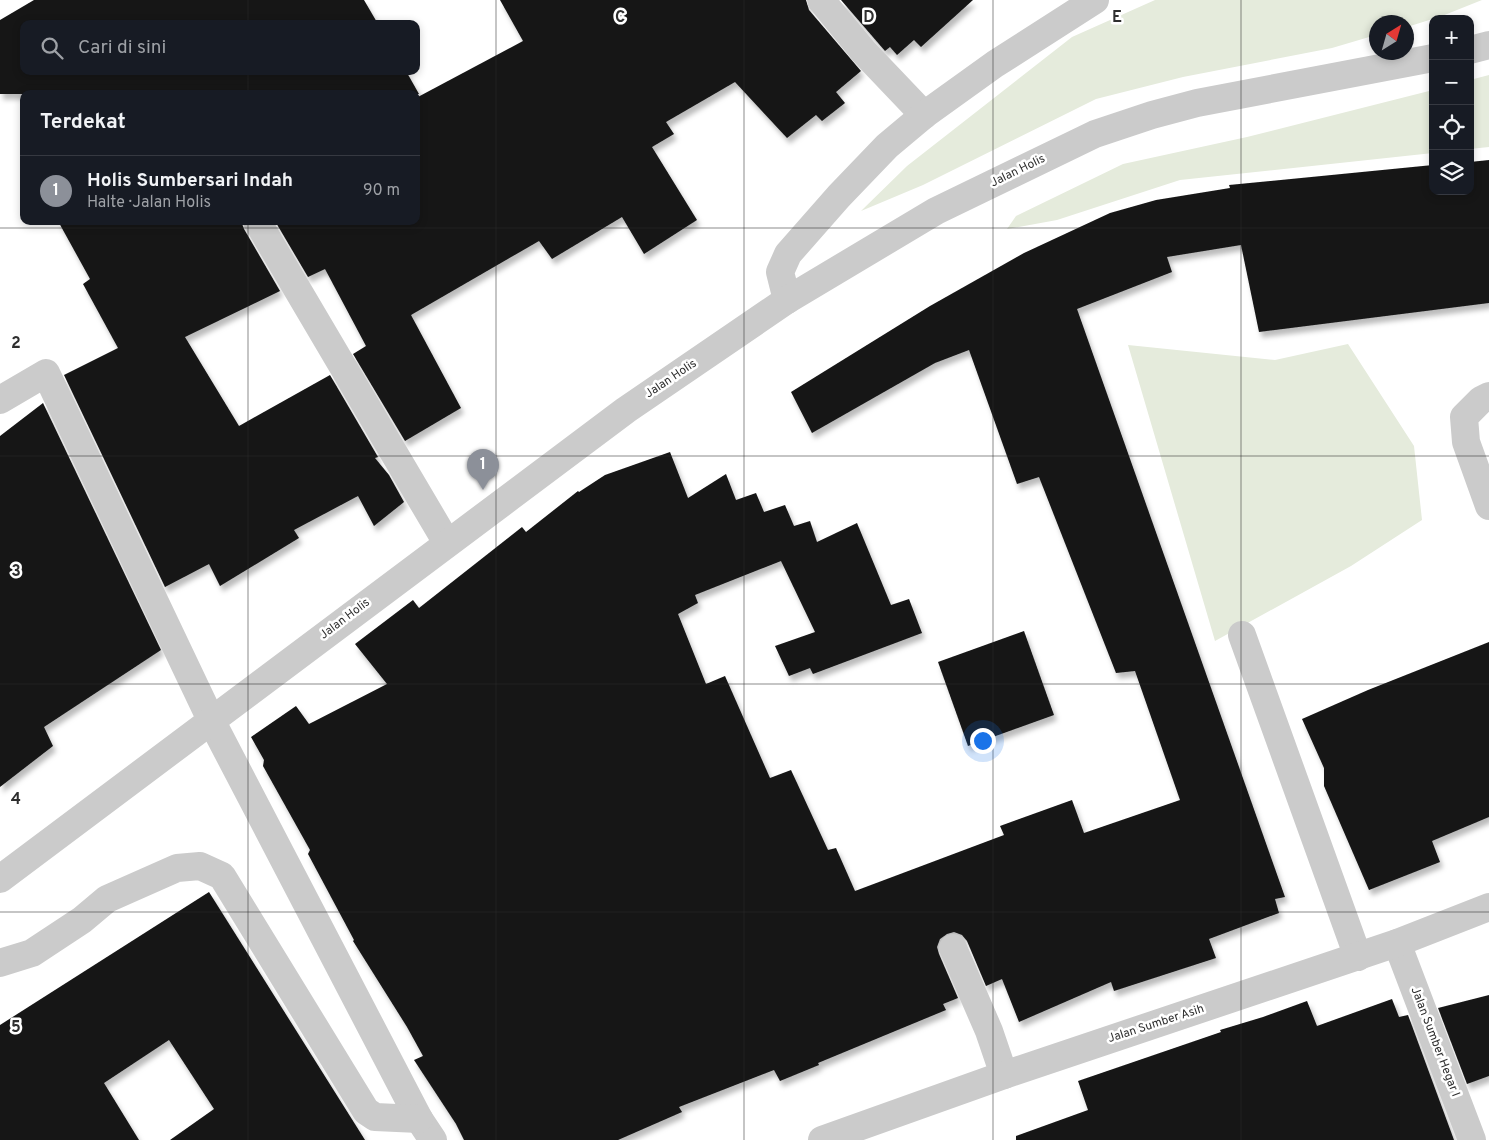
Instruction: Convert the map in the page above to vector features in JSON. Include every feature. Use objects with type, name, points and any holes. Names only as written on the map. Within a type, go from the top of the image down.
[{"type":"street","points":[[821,0],[864,52],[924,115]]},
{"type":"street","points":[[787,300],[780,272],[788,254],[839,196],[880,154],[924,115],[995,64],[1057,10],[1094,0]]},
{"type":"street","points":[[1474,49],[1489,45]]},
{"type":"street","name":"Jalan Holis","points":[[0,879],[626,410],[787,300],[936,211],[1095,134],[1152,115],[1197,103],[1429,59]]},
{"type":"street","points":[[259,225],[447,543]]},
{"type":"street","points":[[0,400],[46,373],[211,720],[426,1130]]},
{"type":"street","points":[[1489,396],[1481,400],[1464,417],[1466,442],[1489,506]]},
{"type":"street","points":[[1242,635],[1358,957]]},
{"type":"street","points":[[0,962],[32,953],[82,920],[107,899],[177,868],[200,866],[222,876],[366,1111],[375,1116],[426,1130]]},
{"type":"street","name":"Jalan Sumber Asih","points":[[822,1140],[1004,1075],[1358,957],[1489,907]]},
{"type":"street","name":"Jalan Sumber Hegar I","points":[[1398,943],[1472,1140]]},
{"type":"street","points":[[953,948],[989,1031],[1004,1075]]},
{"type":"green space","points":[[1155,0],[1482,0],[1444,15],[1429,15],[1429,20],[1414,25],[1414,15],[1369,15],[1369,37],[1332,48],[1183,77],[1096,99],[923,185],[861,211],[907,166],[1072,37]]},
{"type":"green space","points":[[1489,75],[1489,147],[1474,149],[1474,79]]},
{"type":"green space","points":[[1429,91],[1429,153],[1180,180],[1057,220],[1007,229],[1016,216],[1123,164],[1247,137]]},
{"type":"green space","points":[[1348,344],[1414,446],[1422,520],[1351,566],[1215,641],[1128,345],[1275,360]]},
{"type":"building","points":[[34,0],[364,0],[376,20],[20,20],[20,75],[408,75],[417,90],[20,90],[20,94],[0,94],[0,20]]},
{"type":"building","points":[[500,0],[806,0],[809,10],[861,71],[836,92],[845,103],[822,121],[816,115],[787,138],[735,82],[666,122],[674,134],[652,147],[697,220],[644,254],[622,217],[552,259],[539,241],[411,315],[461,408],[405,441],[353,354],[366,346],[325,269],[308,277],[277,225],[420,225],[420,96],[523,41]]},
{"type":"building","points":[[841,0],[973,0],[921,47],[914,40],[897,55],[890,47],[885,51]]},
{"type":"building","points":[[1489,160],[1489,303],[1259,332],[1241,245],[1167,257],[1172,272],[1077,309],[1285,897],[1275,899],[1279,913],[1209,939],[1216,958],[1114,991],[1111,982],[1019,1022],[1002,979],[986,986],[967,941],[962,935],[954,932],[940,939],[937,947],[958,998],[943,1004],[946,1010],[818,1063],[819,1065],[780,1081],[774,1070],[679,1107],[682,1112],[618,1140],[464,1140],[456,1124],[414,1060],[423,1056],[353,941],[308,854],[310,850],[263,766],[264,760],[251,737],[296,706],[309,724],[387,684],[355,644],[413,600],[419,608],[522,527],[526,532],[578,491],[605,475],[670,452],[688,498],[726,474],[736,500],[756,493],[764,512],[785,505],[794,526],[810,521],[817,542],[857,523],[891,605],[909,599],[922,633],[813,674],[810,668],[789,676],[775,646],[815,632],[781,561],[695,595],[698,603],[678,614],[706,684],[725,676],[770,778],[791,770],[828,850],[836,848],[855,891],[1004,835],[1000,826],[1072,800],[1084,833],[1180,800],[1135,671],[1116,673],[1039,477],[1017,484],[969,350],[935,363],[812,433],[791,392],[930,306],[1024,253],[1110,213],[1156,200],[1230,188],[1229,185],[1429,165],[1429,195],[1474,195],[1474,162]]},
{"type":"building","points":[[60,225],[242,225],[280,291],[185,337],[239,426],[330,375],[378,457],[375,458],[389,475],[404,502],[374,526],[358,496],[294,530],[299,538],[220,586],[209,564],[165,587],[64,375],[118,348],[83,284],[90,279]]},
{"type":"building","points":[[43,403],[161,650],[44,727],[53,746],[0,787],[0,436]]},
{"type":"building","points":[[1024,631],[1054,715],[968,746],[938,662]]},
{"type":"building","points":[[1489,642],[1489,817],[1432,841],[1440,862],[1369,890],[1324,786],[1324,768],[1302,719],[1368,690]]},
{"type":"building","points":[[209,892],[365,1140],[170,1140],[214,1109],[169,1040],[104,1083],[139,1140],[0,1140],[0,1025]]},
{"type":"building","points":[[1489,995],[1489,1076],[1467,1084],[1438,1008]]},
{"type":"building","points":[[1392,999],[1399,1017],[1408,1015],[1454,1140],[1016,1140],[1016,1136],[1088,1110],[1078,1081],[1307,1001],[1317,1026]]},
{"type":"place","name":"Holis Sumbersari Indah","points":[[483,490]]}]
